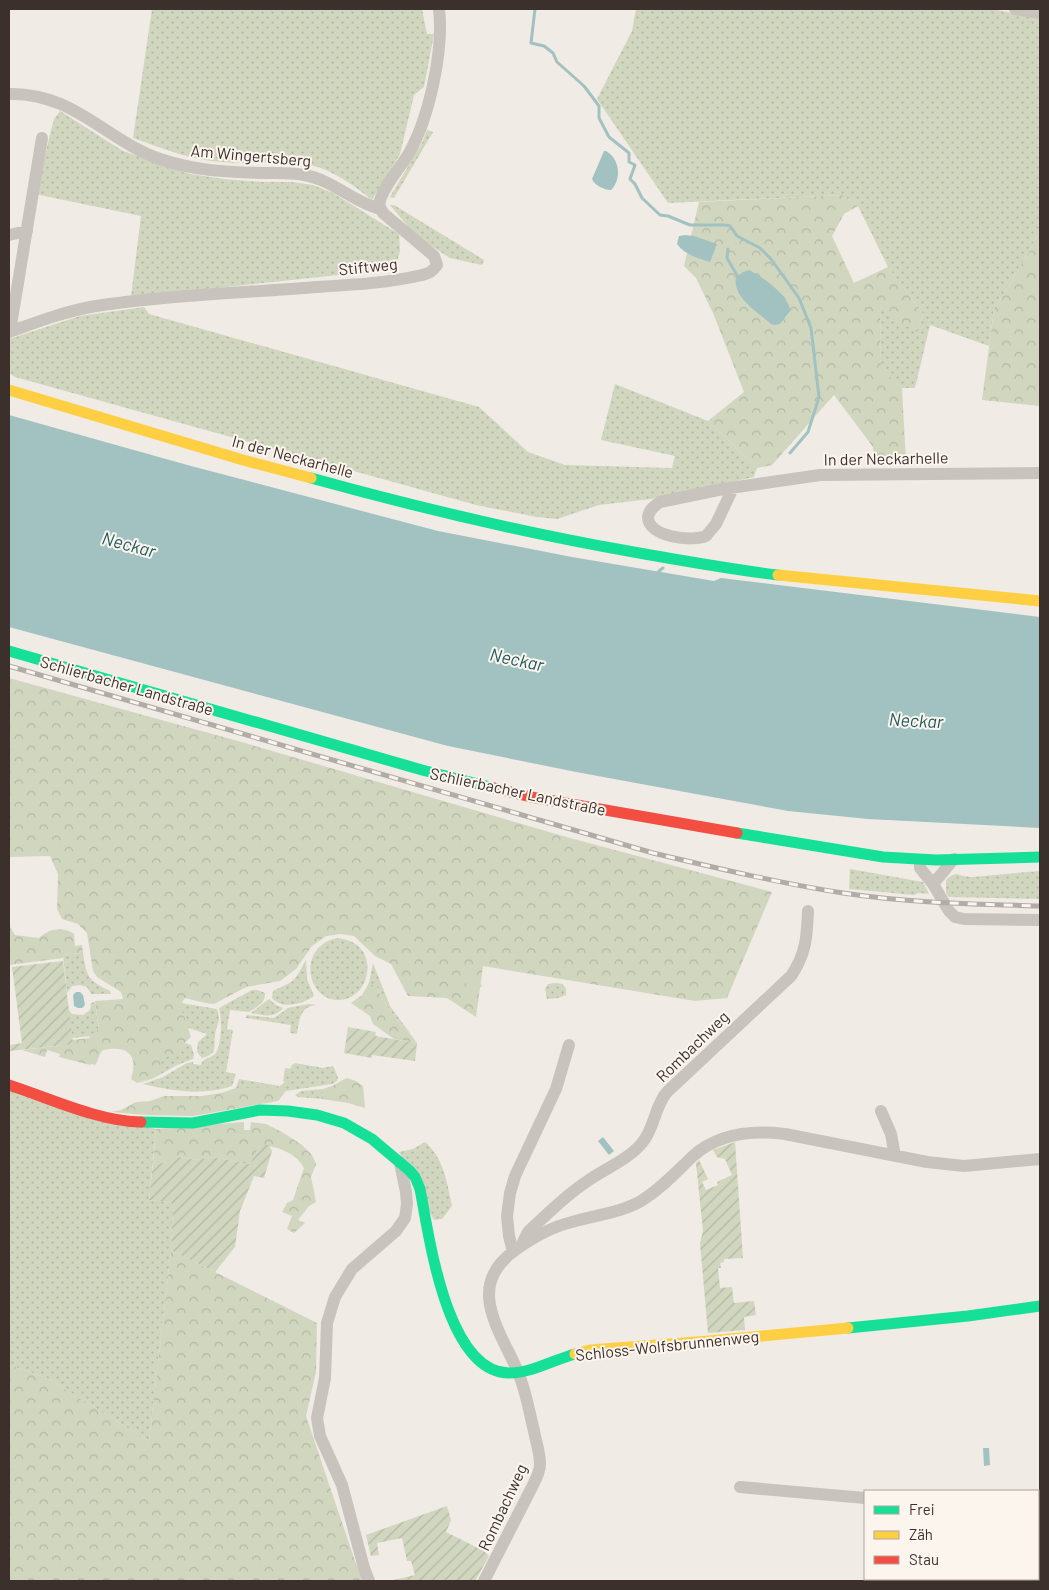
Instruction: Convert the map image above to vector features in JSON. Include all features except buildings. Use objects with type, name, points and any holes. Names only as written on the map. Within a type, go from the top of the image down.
[{"type":"main road","name":"In der Neckarhelle","points":[[9,390],[243,460],[358,491],[572,541],[753,572],[1040,600]]},
{"type":"main road","name":"Schlierbacher Landstraße","points":[[9,651],[422,770],[531,797],[855,854],[920,860],[1040,857]]},
{"type":"main road","name":"Schloss-Wolfsbrunnenweg","points":[[9,1085],[118,1121],[185,1124],[260,1110],[288,1111],[317,1114],[344,1123],[362,1132],[384,1148],[415,1177],[420,1189],[434,1266],[447,1310],[474,1355],[488,1368],[507,1373],[535,1368],[578,1352],[590,1350],[699,1342],[968,1316],[1040,1306]]},
{"type":"street","points":[[380,209],[383,194],[408,155],[423,122],[438,56],[441,29],[439,9]]},
{"type":"street","points":[[1015,9],[1040,13]]},
{"type":"street","name":"Am Wingertsberg","points":[[9,94],[40,96],[65,105],[131,146],[173,163],[200,170],[287,173],[315,177],[328,182],[368,205],[380,209]]},
{"type":"street","points":[[9,332],[28,231],[42,138]]},
{"type":"street","name":"Stiftweg","points":[[9,332],[61,314],[97,306],[192,295],[368,283],[421,276],[433,271],[437,262],[430,251],[405,232],[380,209]]},
{"type":"street","points":[[9,235],[28,231]]},
{"type":"street","name":"In der Neckarhelle","points":[[733,488],[716,524],[709,534],[702,538],[684,538],[660,533],[655,531],[649,522],[651,508],[660,502],[733,488],[804,476],[836,474],[1040,473]]},
{"type":"street","points":[[933,884],[954,859]]},
{"type":"street","points":[[920,860],[920,868],[933,884],[952,915],[959,919],[1040,920]]},
{"type":"street","name":"Rombachweg","points":[[484,1581],[539,1470],[538,1448],[524,1390],[518,1372],[493,1318],[489,1291],[491,1280],[497,1269],[518,1248],[528,1232],[582,1184],[628,1156],[643,1143],[650,1132],[660,1101],[667,1092],[791,976],[799,964],[804,951],[808,911]]},
{"type":"street","points":[[569,1045],[556,1089],[511,1187],[507,1216],[509,1236],[518,1248],[557,1226],[621,1209],[641,1201],[661,1186],[698,1152],[716,1140],[730,1136],[771,1133],[927,1162],[964,1166],[1040,1159]]},
{"type":"street","points":[[881,1111],[890,1134],[895,1156]]},
{"type":"street","points":[[369,1581],[342,1485],[320,1436],[317,1418],[325,1378],[327,1324],[336,1297],[352,1269],[396,1231],[405,1218],[406,1192],[400,1163]]},
{"type":"street","points":[[740,1487],[864,1498]]},
{"type":"green space","points":[[152,9],[422,9],[427,34],[434,34],[424,87],[414,95],[400,154],[372,200],[338,176],[308,164],[210,161],[176,153],[133,138]]},
{"type":"green space","points":[[636,9],[991,9],[1040,18],[1040,229],[1029,252],[994,309],[989,346],[930,325],[915,388],[902,388],[881,370],[880,308],[918,332],[923,314],[888,267],[858,206],[843,195],[668,203],[597,99],[632,31]]},
{"type":"green space","points":[[60,111],[123,151],[190,174],[224,179],[291,182],[313,185],[333,193],[399,234],[400,251],[395,269],[131,297],[141,216],[35,194],[54,119]]},
{"type":"green space","points":[[427,130],[433,132],[394,198],[390,197],[422,143]]},
{"type":"green space","points":[[843,195],[858,206],[844,214],[832,236],[854,283],[888,267],[923,314],[918,333],[880,309],[881,369],[902,388],[906,463],[874,463],[873,447],[834,395],[772,465],[757,468],[708,421],[744,392],[713,313],[696,278],[684,266],[699,202]]},
{"type":"green space","points":[[390,205],[394,205],[484,260],[482,265],[450,258],[416,236]]},
{"type":"green space","points":[[1040,229],[1040,406],[982,400],[994,309],[1029,252]]},
{"type":"green space","points":[[144,307],[149,314],[479,407],[528,452],[565,465],[672,468],[675,456],[601,440],[615,384],[708,421],[757,468],[754,477],[659,498],[599,505],[557,519],[537,517],[476,505],[15,377],[9,373],[9,339],[80,316]]},
{"type":"green space","points":[[9,678],[245,743],[570,838],[772,892],[727,998],[695,1001],[483,966],[476,1017],[447,998],[408,996],[391,964],[375,956],[354,936],[340,934],[326,936],[312,946],[296,969],[280,981],[246,987],[214,1004],[185,998],[178,1008],[184,1015],[191,1037],[176,1051],[161,1061],[159,1071],[148,1079],[137,1083],[131,1079],[133,1070],[132,1058],[125,1050],[103,1050],[95,1065],[90,1065],[59,1057],[60,1054],[47,1050],[45,1057],[22,1050],[72,1044],[72,1040],[90,1038],[89,1036],[99,1029],[95,1001],[123,999],[121,992],[97,977],[93,971],[87,933],[78,924],[62,919],[57,909],[58,874],[50,856],[9,857]]},
{"type":"green space","points":[[850,869],[923,882],[929,894],[918,893],[914,895],[849,889]]},
{"type":"green space","points":[[1040,871],[1040,899],[949,897],[946,893],[946,880],[956,874],[972,877]]},
{"type":"green space","points":[[9,925],[15,935],[39,938],[47,932],[60,929],[65,930],[74,934],[75,946],[82,945],[83,953],[63,955],[63,958],[9,965]]},
{"type":"green space","points":[[337,938],[345,939],[359,946],[366,958],[367,973],[364,984],[355,994],[346,999],[333,1000],[323,995],[315,987],[311,976],[311,964],[315,953],[323,944]]},
{"type":"green space","points":[[83,953],[90,977],[97,984],[110,991],[111,994],[91,994],[87,987],[79,985],[72,986],[67,993],[63,955]]},
{"type":"green space","points":[[306,960],[307,979],[314,996],[299,1003],[287,1005],[276,1002],[272,998],[273,991],[292,981]]},
{"type":"green space","points":[[63,961],[73,1044],[9,1051],[9,1034],[10,1045],[22,1043],[12,967]]},
{"type":"green space","points":[[373,963],[390,1006],[417,1043],[384,1002],[378,988],[369,983]]},
{"type":"green space","points":[[472,974],[482,986],[474,993],[464,981]]},
{"type":"green space","points":[[369,983],[378,988],[384,1002],[417,1043],[394,1039],[373,1024],[370,1016],[351,1003],[362,995]]},
{"type":"green space","points":[[548,984],[563,984],[566,989],[566,995],[547,999],[545,989]]},
{"type":"green space","points":[[252,990],[265,993],[264,999],[255,1009],[249,1012],[230,1010],[227,1029],[233,1030],[226,1072],[236,1074],[232,1086],[199,1092],[165,1089],[143,1084],[163,1077],[187,1063],[193,1062],[193,1064],[201,1065],[203,1061],[213,1056],[219,1045],[221,1032],[219,1008]]},
{"type":"green space","points":[[269,999],[283,1008],[272,1015],[251,1013]]},
{"type":"green space","points":[[95,1002],[99,1030],[91,1036],[72,1038],[68,1009],[72,1014],[83,1015],[90,1010],[91,1003]]},
{"type":"green space","points":[[181,1003],[217,1009],[219,1020],[214,1050],[211,1054],[202,1058],[197,1052],[198,1042],[207,1034],[188,1028],[184,1015],[178,1008]]},
{"type":"green space","points":[[309,1004],[317,1005],[307,1008],[301,1015],[297,1034],[290,1033],[291,1025],[246,1018],[246,1015],[274,1018],[288,1008]]},
{"type":"green space","points":[[348,1027],[376,1032],[375,1036],[417,1043],[415,1061],[372,1055],[372,1058],[344,1053]]},
{"type":"green space","points":[[185,1043],[191,1045],[194,1055],[193,1059],[137,1084],[148,1079],[161,1061]]},
{"type":"green space","points":[[295,1063],[323,1068],[333,1066],[338,1077],[337,1081],[332,1084],[286,1091],[285,1088],[236,1088],[239,1079],[280,1086],[285,1082],[283,1081],[285,1068],[290,1069]]},
{"type":"green space","points":[[347,1078],[363,1086],[365,1108],[322,1099],[323,1089]]},
{"type":"green space","points":[[236,1088],[286,1088],[286,1091],[278,1101],[193,1116],[111,1112],[121,1110],[136,1102],[150,1101],[164,1096],[202,1096]]},
{"type":"green space","points":[[323,1089],[322,1099],[298,1097],[295,1095],[301,1091]]},
{"type":"green space","points":[[9,1090],[156,1129],[149,1200],[173,1203],[171,1250],[149,1441],[47,1378],[9,1365]]},
{"type":"green space","points":[[244,1122],[244,1130],[250,1130],[251,1122],[266,1124],[302,1145],[312,1155],[316,1164],[311,1177],[316,1202],[309,1206],[298,1220],[305,1223],[294,1233],[287,1229],[292,1216],[282,1212],[287,1203],[293,1200],[304,1168],[297,1158],[285,1151],[260,1145],[250,1164],[212,1157],[197,1160],[180,1157],[171,1162],[153,1164],[156,1129]]},
{"type":"green space","points":[[425,1142],[441,1163],[452,1206],[442,1219],[434,1220],[399,1152],[413,1149]]},
{"type":"green space","points":[[735,1142],[743,1258],[724,1259],[724,1262],[720,1263],[721,1268],[718,1268],[720,1288],[732,1287],[734,1303],[754,1301],[756,1315],[744,1317],[745,1330],[708,1333],[700,1243],[703,1231],[696,1163],[699,1160],[708,1179],[702,1182],[706,1190],[718,1185],[717,1182],[732,1175],[725,1159],[717,1157],[713,1150]]},
{"type":"green space","points":[[260,1145],[269,1145],[272,1151],[264,1178],[254,1176],[240,1211],[235,1247],[215,1272],[171,1250],[173,1203],[149,1200],[153,1164],[171,1162],[179,1157],[197,1160],[212,1157],[250,1164]]},
{"type":"green space","points":[[171,1250],[317,1323],[316,1372],[306,1416],[355,1561],[364,1581],[9,1581],[9,1365],[47,1378],[149,1441]]},
{"type":"green space","points":[[447,1506],[451,1520],[446,1532],[484,1551],[489,1556],[475,1581],[389,1581],[415,1575],[411,1561],[407,1561],[402,1538],[377,1543],[379,1555],[371,1556],[366,1535]]},
{"type":"water","points":[[604,151],[611,155],[618,169],[617,180],[611,190],[600,187],[592,179]]},
{"type":"water","points":[[685,235],[717,244],[710,262],[692,256],[680,248],[677,244],[679,236]]},
{"type":"water","points":[[749,270],[780,293],[789,305],[790,311],[780,324],[771,324],[747,304],[738,291],[736,277]]},
{"type":"water","name":"Neckar","points":[[9,415],[191,466],[438,531],[572,557],[714,581],[721,578],[1040,617],[1040,828],[868,819],[788,811],[576,772],[448,746],[9,627]]},
{"type":"water","points":[[76,992],[80,992],[83,995],[85,1005],[82,1008],[74,1006],[73,995]]},
{"type":"water","points":[[603,1137],[614,1151],[609,1155],[598,1141]]},
{"type":"water","points":[[983,1448],[989,1448],[990,1465],[984,1466]]},
{"type":"waterway","points":[[535,9],[531,43],[544,46],[553,53],[557,62],[584,86],[599,106],[599,118],[609,137],[629,153],[629,162],[635,165],[630,179],[635,184],[642,198],[660,215],[668,216],[690,225],[730,226],[737,236],[760,248],[771,259],[799,298],[811,328],[819,397],[808,432],[790,453]]},
{"type":"waterway","points":[[728,249],[727,258],[738,277]]},
{"type":"waterway","points":[[659,571],[663,568]]},
{"type":"railway","points":[[9,666],[653,853],[700,864],[795,885],[867,896],[942,903],[1040,906]]},
{"type":"traffic: fast","points":[[311,478],[429,509],[548,536],[684,561],[778,575]]},
{"type":"traffic: fast","points":[[9,651],[422,770],[494,788]]},
{"type":"traffic: fast","points":[[737,833],[883,857],[936,860],[1040,857]]},
{"type":"traffic: fast","points":[[141,1122],[193,1123],[260,1110],[317,1115],[344,1123],[372,1139],[415,1177],[420,1189],[429,1237],[444,1298],[456,1326],[470,1350],[487,1367],[509,1373],[534,1369],[575,1354]]},
{"type":"traffic: fast","points":[[848,1328],[968,1316],[1040,1306]]},
{"type":"traffic: slow","points":[[9,390],[243,460],[311,478]]},
{"type":"traffic: slow","points":[[778,575],[1040,601]]},
{"type":"traffic: slow","points":[[575,1354],[590,1350],[848,1328]]},
{"type":"traffic: jam","points":[[494,788],[531,797],[737,833]]},
{"type":"traffic: jam","points":[[9,1085],[92,1114],[125,1121],[141,1122]]}]
